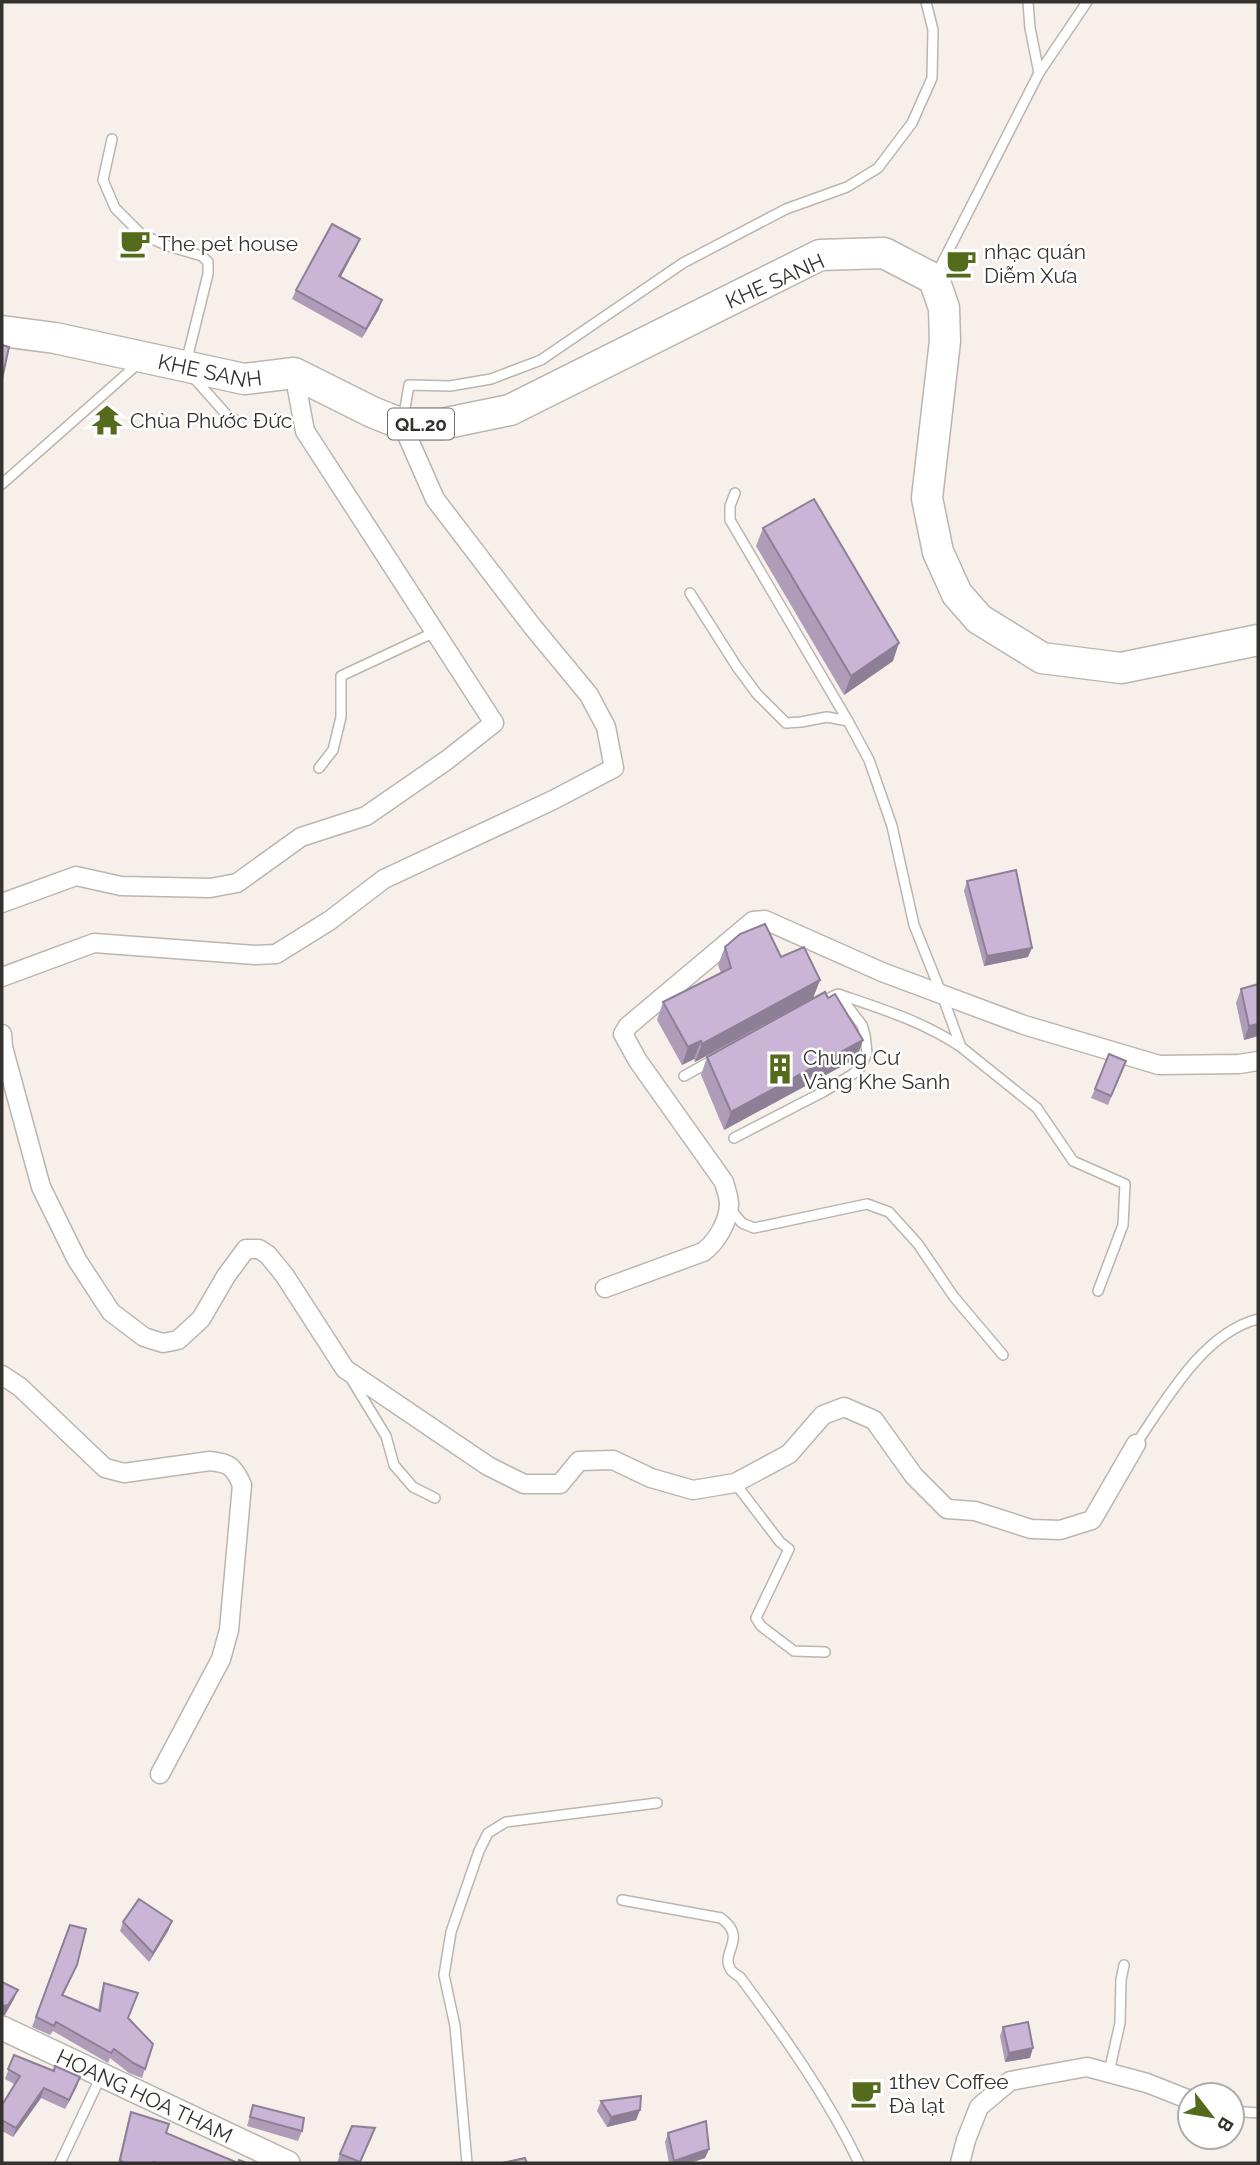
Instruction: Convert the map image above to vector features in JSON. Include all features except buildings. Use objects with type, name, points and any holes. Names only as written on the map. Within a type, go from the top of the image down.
[{"type":"highway","name":"KHE SANH","points":[[2,331],[55,338],[244,379],[294,373],[402,424],[442,424],[510,410],[820,255],[884,253],[933,279]]},
{"type":"highway","points":[[933,279],[944,308],[945,341],[927,498],[938,552],[957,594],[979,619],[1042,658],[1121,668],[1258,640]]},
{"type":"street","points":[[2,903],[76,876],[121,886],[210,888],[237,883],[301,837],[366,816],[447,760],[494,723],[304,431],[294,373]]},
{"type":"street","points":[[2,977],[94,943],[255,955],[276,954],[329,921],[384,879],[553,800],[614,768],[606,727],[589,695],[532,626],[435,499],[402,424]]},
{"type":"street","points":[[605,1287],[703,1252],[715,1241],[729,1207],[724,1182],[623,1034],[628,1026],[753,920],[765,920],[882,972],[1024,1025],[1159,1065],[1239,1064],[1258,1061]]},
{"type":"street","points":[[2,1043],[41,1187],[78,1259],[111,1312],[144,1338],[163,1343],[178,1340],[201,1319],[226,1276],[246,1249],[259,1249],[268,1255],[285,1276],[345,1369],[488,1466],[524,1484],[560,1483],[579,1461],[613,1460],[651,1478],[693,1490],[735,1483],[789,1454],[823,1415],[844,1407],[874,1420],[914,1476],[947,1509],[975,1511],[1031,1529],[1060,1530],[1092,1520],[1136,1444]]},
{"type":"street","points":[[2,1375],[20,1387],[104,1468],[124,1473],[210,1461],[224,1462],[235,1470],[242,1485],[229,1630],[221,1660],[160,1774]]},
{"type":"street","name":"HOANG HOA THAM","points":[[2,2028],[288,2163]]},
{"type":"street","points":[[960,2163],[979,2107],[1010,2081],[1087,2067],[1147,2083],[1176,2094]]},
{"type":"lane","points":[[402,424],[409,385],[450,386],[491,379],[541,360],[684,263],[786,209],[847,187],[878,168],[912,123],[932,78],[933,30],[926,2]]},
{"type":"lane","points":[[1028,2],[1039,73]]},
{"type":"lane","points":[[933,279],[1039,73],[1087,2]]},
{"type":"lane","points":[[112,139],[103,180],[115,208],[141,233],[168,246],[202,256],[208,262],[208,274],[185,368],[226,414],[239,422]]},
{"type":"lane","points":[[2,484],[144,358]]},
{"type":"lane","points":[[736,493],[730,506],[730,520],[869,760],[892,826],[914,925],[961,1047]]},
{"type":"lane","points":[[691,593],[737,667],[757,694],[786,723],[827,717],[848,721]]},
{"type":"lane","points":[[319,768],[333,750],[336,739],[341,717],[341,676],[435,632]]},
{"type":"lane","points":[[814,1005],[838,993],[936,1030],[1037,1108],[1073,1161],[1125,1184],[1123,1225],[1098,1291]]},
{"type":"lane","points":[[734,1138],[823,1092],[860,1068],[867,1053],[866,1035],[862,1025],[838,993]]},
{"type":"lane","points":[[684,1076],[719,1056]]},
{"type":"lane","points":[[729,1207],[743,1223],[754,1228],[867,1205],[888,1212],[918,1244],[954,1297],[1003,1355]]},
{"type":"lane","points":[[1136,1444],[1180,1380],[1217,1339],[1245,1322],[1258,1319]]},
{"type":"lane","points":[[345,1369],[386,1436],[394,1465],[413,1487],[435,1498]]},
{"type":"lane","points":[[735,1483],[780,1542],[789,1549],[756,1618],[761,1626],[794,1651],[825,1652]]},
{"type":"lane","points":[[467,2163],[455,2026],[444,1975],[451,1932],[479,1851],[488,1833],[506,1822],[657,1803]]},
{"type":"lane","points":[[622,1900],[721,1918],[731,1926],[733,1944],[728,1958],[731,1970],[740,1977],[820,2091],[859,2163]]},
{"type":"lane","points":[[1109,2072],[1120,2023],[1124,1965]]},
{"type":"lane","points":[[60,2163],[102,2075]]},
{"type":"place","name":"The pet house","points":[[135,243]]},
{"type":"place","name":"nhạc quán Diễm Xưa","points":[[961,263]]},
{"type":"place","name":"Chùa Phước Đức","points":[[107,420]]},
{"type":"place","name":"Chung Cư Vàng Khe Sanh","points":[[780,1069]]},
{"type":"place","name":"1thev Coffee Đà lạt","points":[[866,2093]]}]
